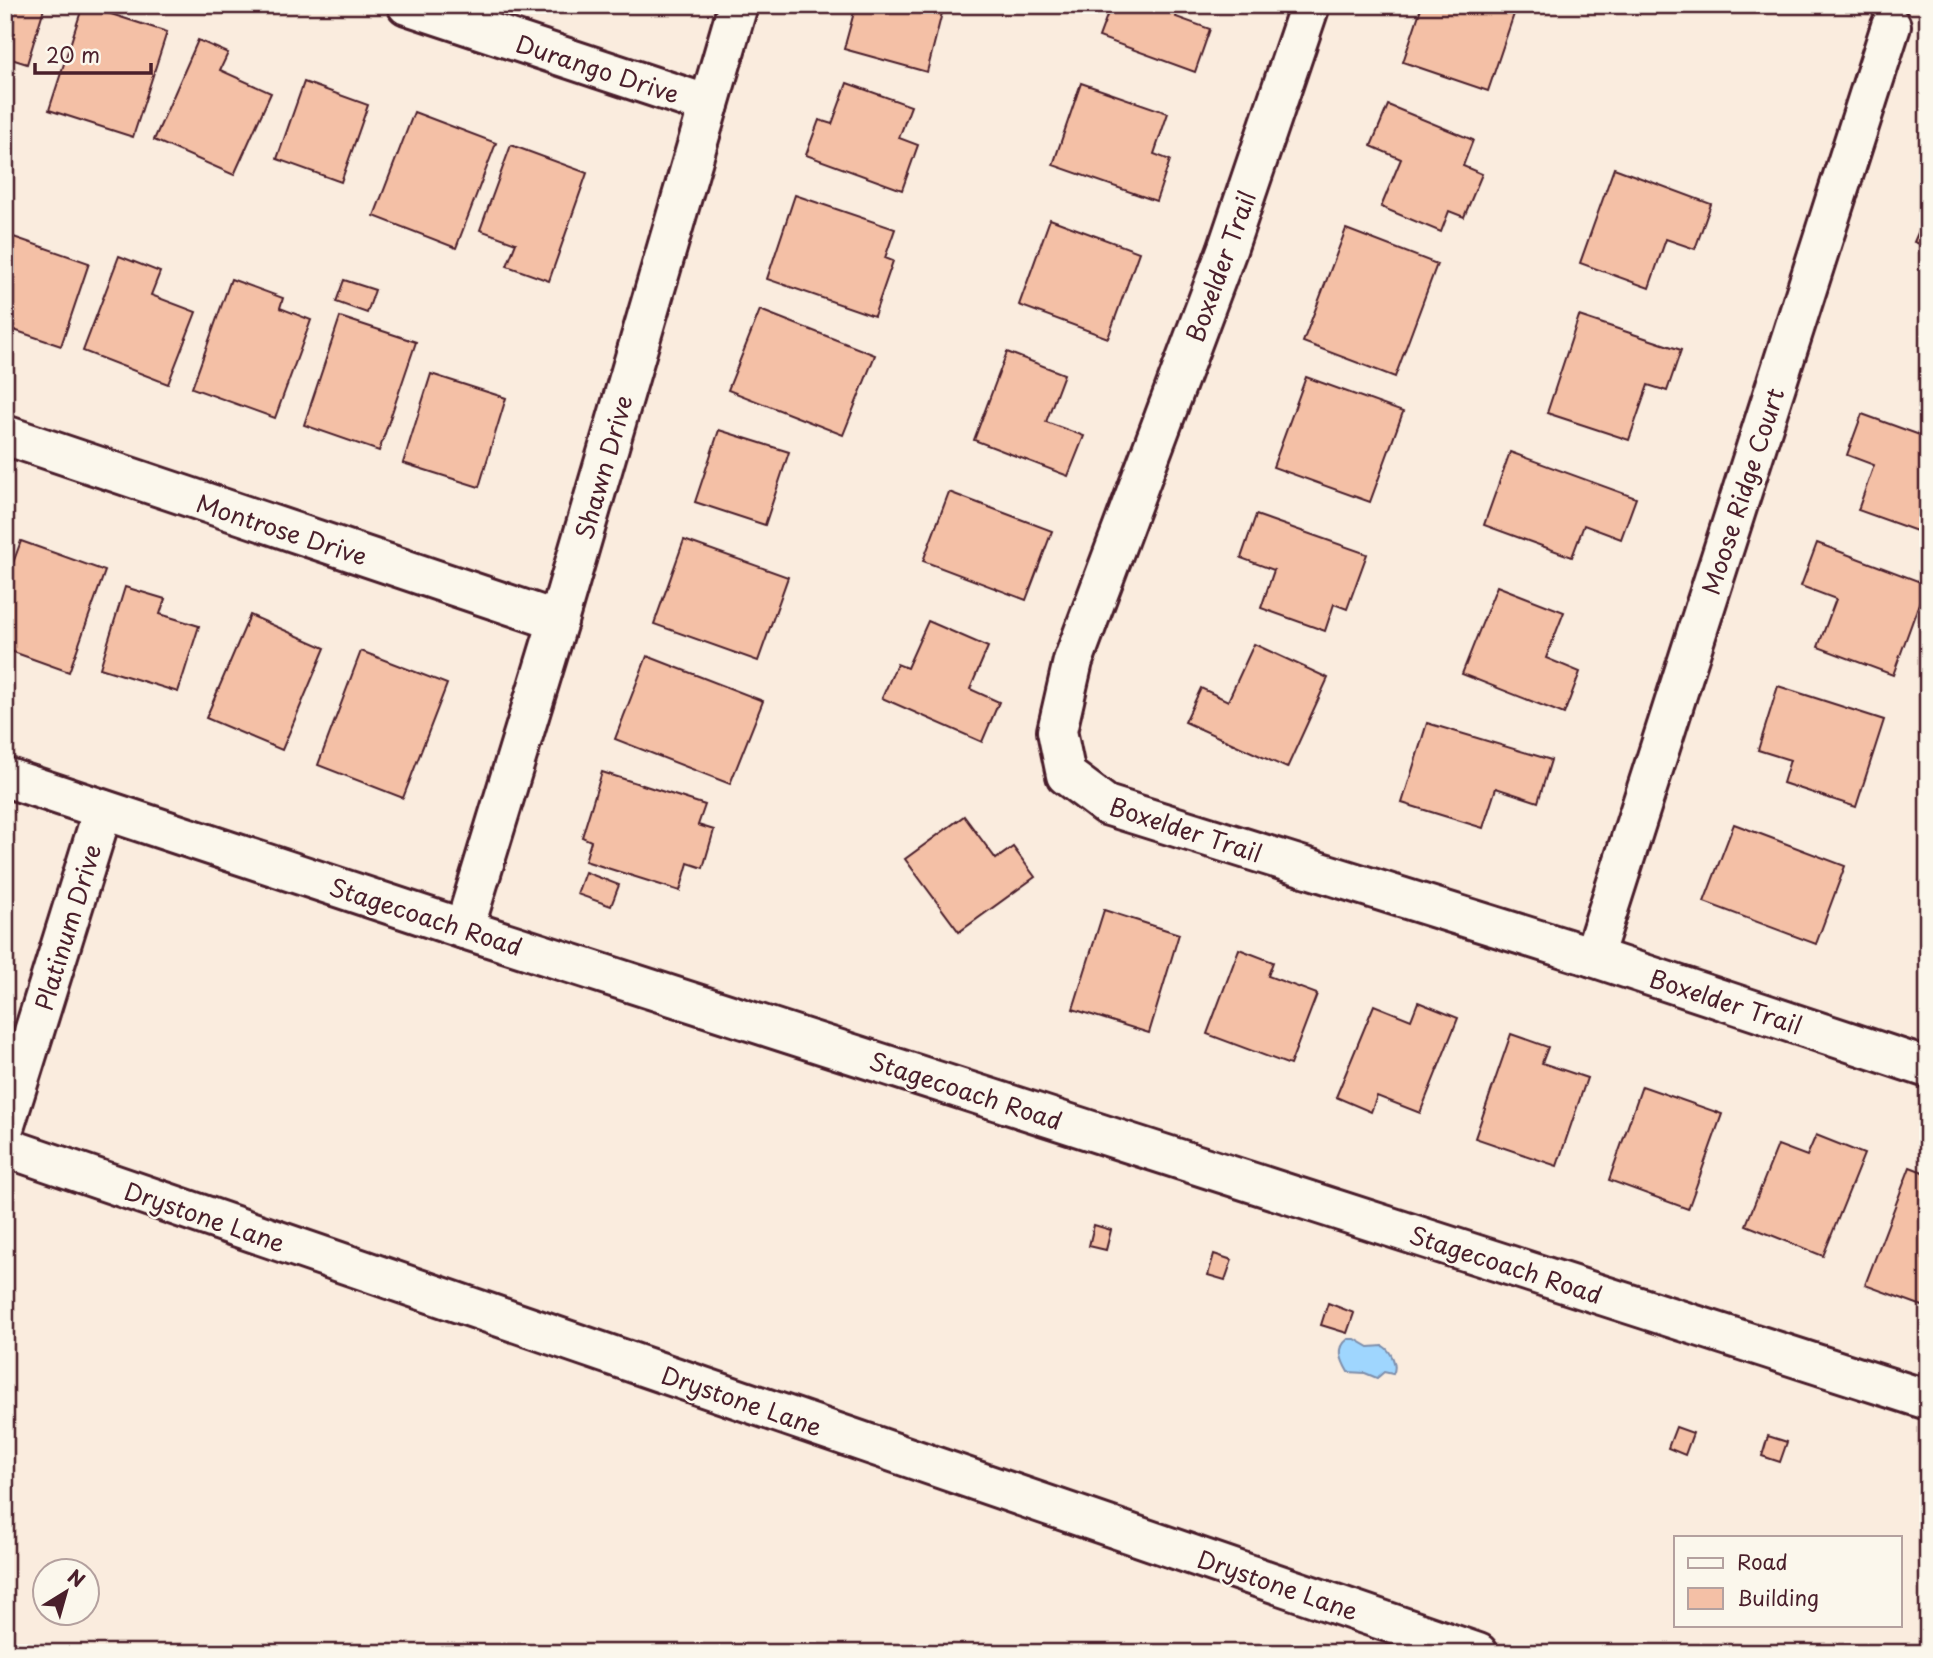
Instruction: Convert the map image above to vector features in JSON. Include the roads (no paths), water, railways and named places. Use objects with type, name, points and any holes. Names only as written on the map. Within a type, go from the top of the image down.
[{"type":"street","name":"Durango Drive","points":[[407,5],[709,105]]},
{"type":"street","name":"Shawn Drive","points":[[464,929],[558,621],[738,5]]},
{"type":"street","name":"Boxelder Trail","points":[[1310,5],[1227,250],[1073,661],[1057,731],[1066,775],[1106,805],[1593,957],[1928,1068]]},
{"type":"street","name":"Moose Ridge Court","points":[[1593,957],[1891,26]]},
{"type":"street","name":"Montrose Drive","points":[[5,435],[558,621]]},
{"type":"street","name":"Stagecoach Road","points":[[5,777],[464,929],[1928,1400]]},
{"type":"street","name":"Platinum Drive","points":[[5,1125],[103,810]]},
{"type":"street","name":"Drystone Lane","points":[[5,1147],[1478,1653]]},
{"type":"water","points":[[1348,1339],[1355,1339],[1369,1347],[1386,1348],[1394,1363],[1393,1374],[1384,1372],[1377,1378],[1365,1373],[1348,1372],[1341,1350]]}]
